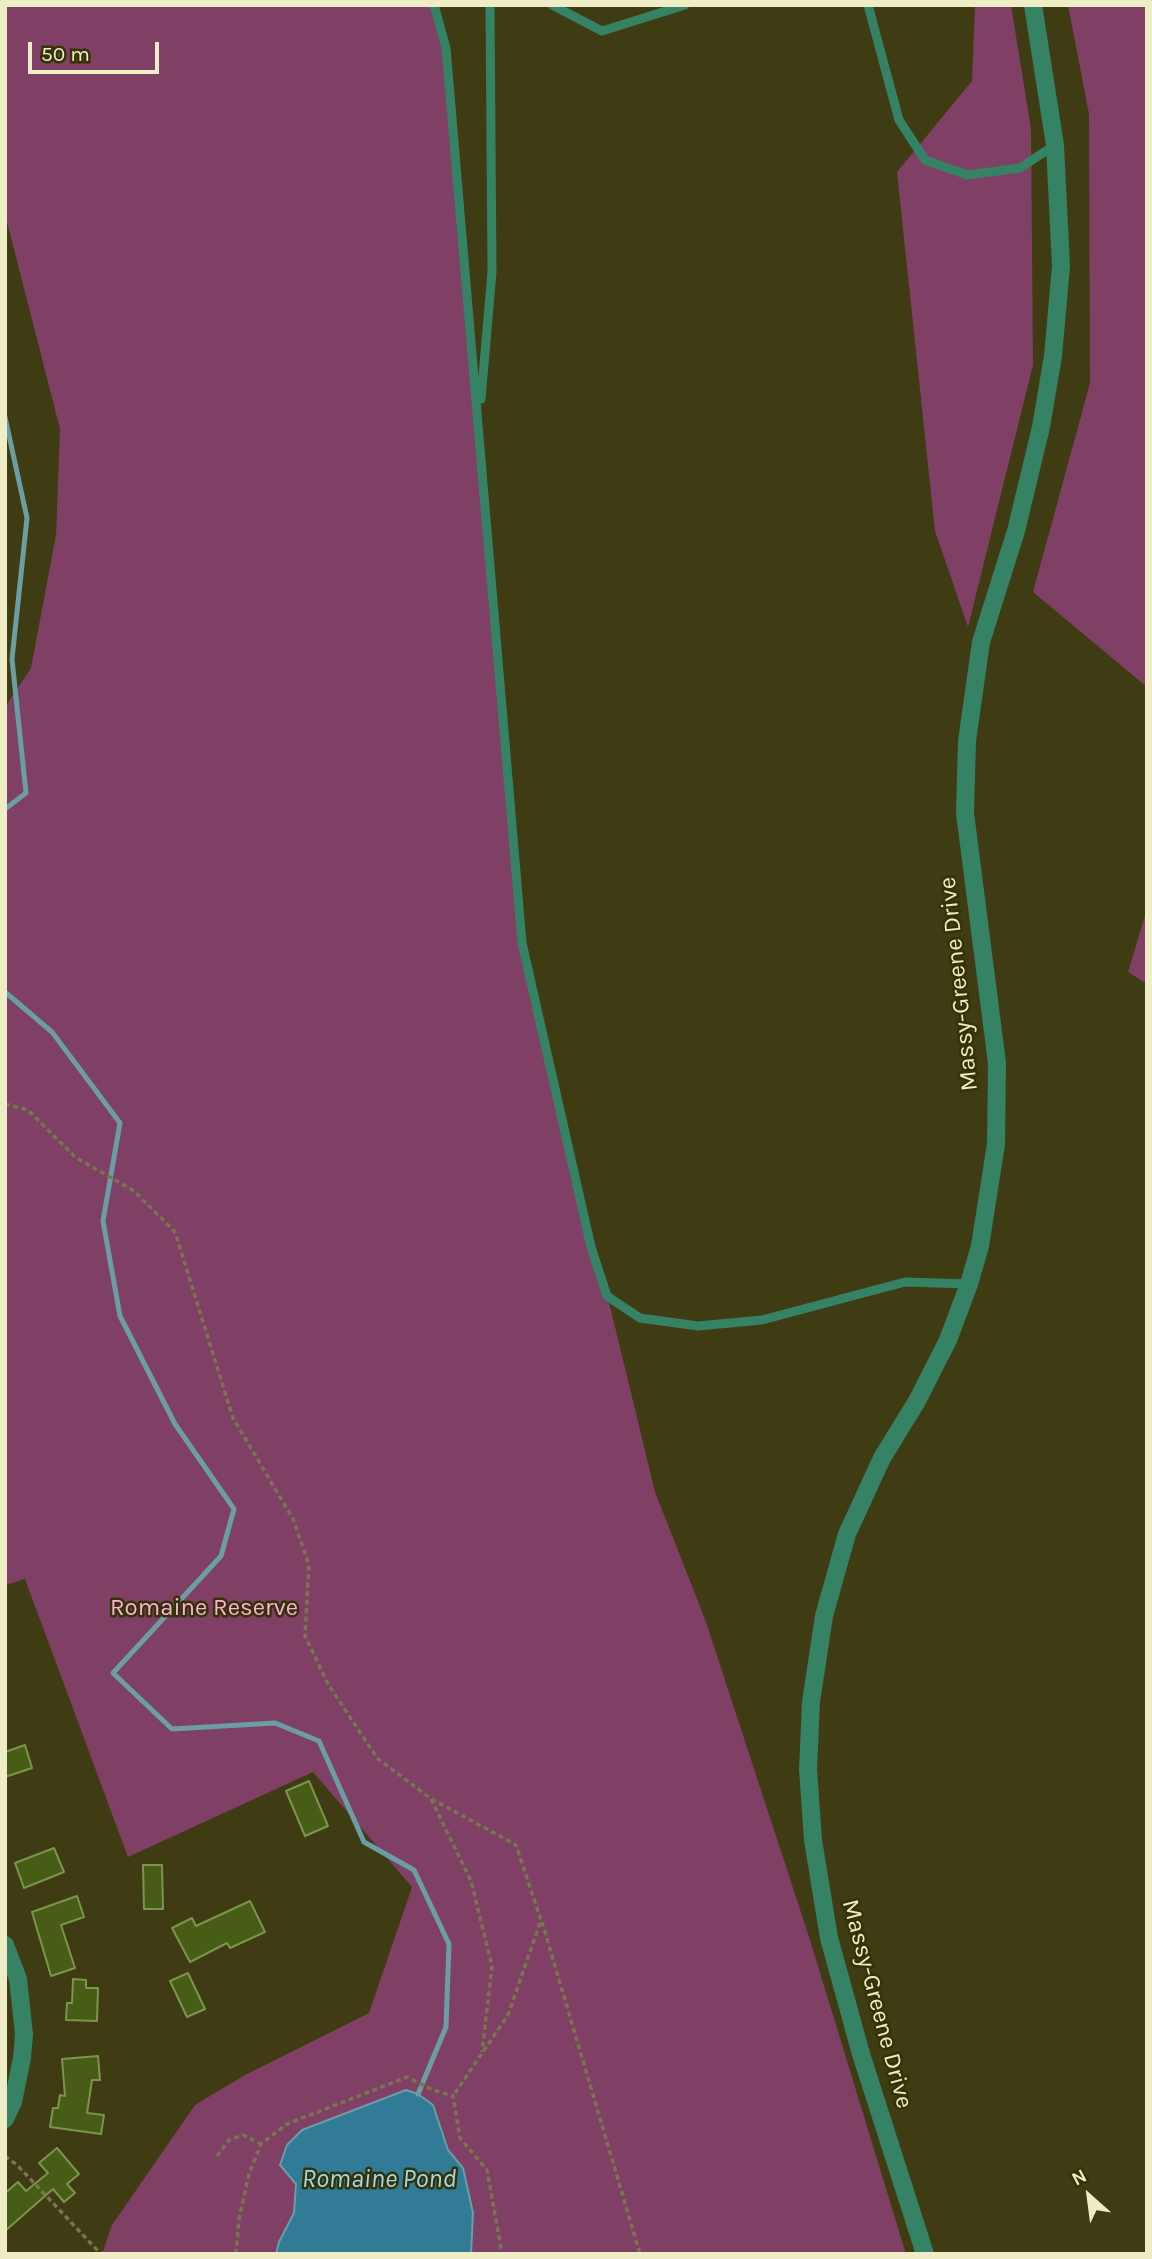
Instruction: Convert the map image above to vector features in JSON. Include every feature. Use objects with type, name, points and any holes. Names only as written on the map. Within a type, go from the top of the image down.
[{"type":"street","name":"Massy-Greene Drive","points":[[925,2254],[861,2054],[829,1938],[813,1840],[809,1755],[811,1702],[824,1616],[847,1534],[882,1458],[917,1401],[948,1340],[980,1246],[996,1144],[997,1063],[965,813],[967,741],[981,642],[1032,472],[1053,356],[1061,266],[1055,145],[1033,5]]},
{"type":"street","points":[[5,1945],[18,1979],[24,2035],[13,2102],[5,2119]]},
{"type":"lane","points":[[434,5],[446,48],[522,943],[591,1247],[607,1296],[640,1318],[698,1326],[762,1321],[905,1282],[969,1284]]},
{"type":"lane","points":[[479,425],[492,272],[490,5]]},
{"type":"lane","points":[[552,5],[602,31],[685,5]]},
{"type":"lane","points":[[868,5],[899,120],[925,160],[967,175],[1020,168],[1055,145]]},
{"type":"path","points":[[5,1104],[28,1110],[75,1157],[134,1191],[175,1233],[233,1418],[293,1519],[309,1565],[304,1636],[328,1684],[377,1758],[430,1798],[516,1845],[541,1920],[640,2254]]},
{"type":"path","points":[[430,1798],[471,1881],[492,1966],[482,2054]]},
{"type":"path","points":[[502,2254],[487,2170],[460,2138],[453,2096],[508,2015],[541,1920]]},
{"type":"path","points":[[236,2254],[239,2219],[249,2174],[261,2144],[287,2124],[407,2077],[453,2096]]},
{"type":"path","points":[[217,2156],[229,2140],[243,2135],[261,2144]]},
{"type":"path","points":[[5,2156],[104,2254]]},
{"type":"green space","name":"Romaine Reserve","points":[[5,5],[434,5],[446,48],[522,943],[655,1492],[705,1619],[810,1940],[906,2254],[102,2254],[112,2225],[195,2105],[245,2075],[369,2013],[412,1887],[313,1772],[128,1857],[25,1579],[5,1585],[5,707],[31,668],[56,535],[60,429],[5,214]]},
{"type":"green space","points":[[975,5],[1011,5],[1031,129],[1033,365],[968,627],[935,531],[897,172],[972,81]]},
{"type":"green space","points":[[1068,5],[1147,5],[1147,687],[1033,592],[1090,383],[1089,114]]},
{"type":"green space","points":[[1147,909],[1147,984],[1128,972]]},
{"type":"water","name":"Romaine Pond","points":[[406,2090],[418,2094],[433,2105],[448,2150],[463,2168],[473,2213],[471,2254],[276,2254],[294,2213],[296,2184],[280,2165],[287,2145],[302,2130]]},
{"type":"building","points":[[25,1745],[32,1768],[5,1777],[5,1752]]},
{"type":"building","points":[[309,1781],[328,1826],[305,1836],[286,1791]]},
{"type":"building","points":[[54,1848],[64,1872],[24,1888],[15,1863]]},
{"type":"building","points":[[143,1865],[162,1865],[163,1909],[144,1909]]},
{"type":"building","points":[[77,1896],[84,1917],[61,1925],[75,1968],[51,1976],[32,1912]]},
{"type":"building","points":[[250,1901],[265,1932],[230,1948],[227,1943],[190,1962],[172,1928],[192,1918],[196,1926]]},
{"type":"building","points":[[188,1973],[205,2009],[187,2017],[170,1981]]},
{"type":"building","points":[[73,1979],[86,1980],[86,1988],[98,1988],[97,2021],[66,2020],[67,2003],[72,2003]]},
{"type":"building","points":[[98,2056],[100,2080],[92,2080],[87,2113],[104,2115],[101,2134],[50,2127],[53,2108],[58,2108],[60,2095],[65,2096],[62,2059]]},
{"type":"building","points":[[57,2148],[79,2174],[67,2184],[75,2193],[64,2202],[53,2189],[5,2231],[5,2193],[18,2182],[26,2191],[48,2173],[39,2163]]},
{"type":"waterway","points":[[5,417],[27,518],[12,659],[26,793],[5,809]]},
{"type":"waterway","points":[[5,992],[52,1032],[120,1123],[103,1221],[120,1316],[175,1424],[234,1509],[221,1556],[113,1673],[172,1729],[275,1723],[319,1741],[364,1842],[414,1870],[449,1944],[446,2027],[418,2094]]}]
